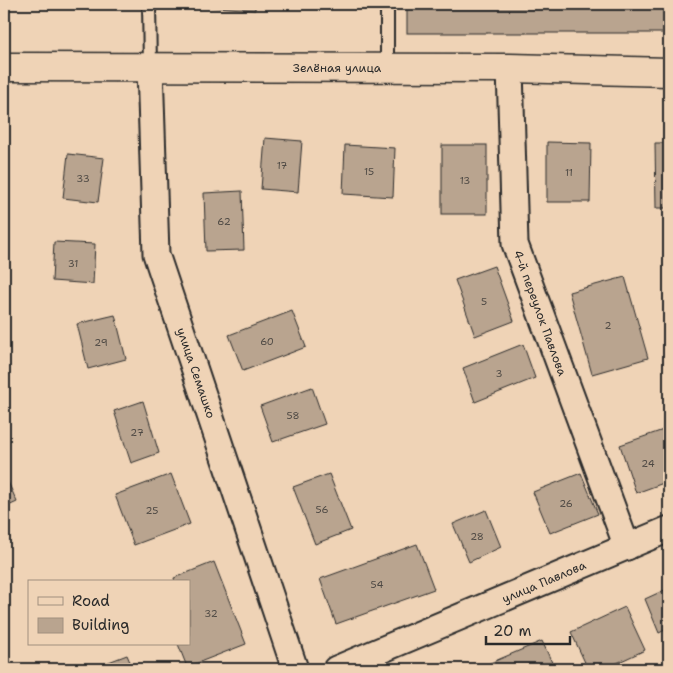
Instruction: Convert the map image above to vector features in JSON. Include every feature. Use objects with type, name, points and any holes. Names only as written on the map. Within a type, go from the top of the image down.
[{"type":"street","name":"Зелёная улица","points":[[4,67],[510,68],[669,72]]},
{"type":"street","name":"улица Семашко","points":[[150,67],[156,254],[295,669]]},
{"type":"street","name":"4-й переулок Павлова","points":[[510,68],[515,244],[627,547]]},
{"type":"street","name":"улица Павлова","points":[[336,669],[669,529]]},
{"type":"lane","points":[[149,4],[150,67]]},
{"type":"lane","points":[[387,68],[388,4]]},
{"type":"building","points":[[255,4],[255,10],[191,5]]},
{"type":"building","points":[[407,4],[669,4],[669,33],[407,33]]},
{"type":"building","points":[[265,138],[302,141],[298,192],[261,189]]},
{"type":"building","points":[[547,142],[591,143],[590,202],[547,202]]},
{"type":"building","points":[[655,143],[669,143],[669,208],[656,208]]},
{"type":"building","points":[[345,145],[395,148],[393,197],[343,194]]},
{"type":"building","points":[[442,145],[487,145],[487,214],[442,214]]},
{"type":"building","points":[[68,154],[104,158],[98,202],[63,198]]},
{"type":"building","points":[[242,191],[244,250],[206,251],[204,193]]},
{"type":"building","points":[[54,242],[95,244],[93,284],[52,281]]},
{"type":"building","points":[[494,266],[514,321],[475,336],[455,280]]},
{"type":"building","points":[[625,277],[648,358],[592,374],[569,292]]},
{"type":"building","points":[[292,311],[306,347],[243,371],[229,335]]},
{"type":"building","points":[[115,315],[126,359],[88,369],[77,324]]},
{"type":"building","points":[[523,344],[535,378],[475,402],[463,368]]},
{"type":"building","points":[[312,387],[325,424],[273,442],[260,406]]},
{"type":"building","points":[[143,401],[159,453],[131,463],[114,411]]},
{"type":"building","points":[[669,428],[669,481],[636,493],[620,445]]},
{"type":"building","points":[[4,473],[17,502],[4,508]]},
{"type":"building","points":[[581,473],[598,514],[550,533],[533,492]]},
{"type":"building","points":[[171,474],[190,524],[134,545],[115,495]]},
{"type":"building","points":[[329,474],[351,530],[315,544],[293,487]]},
{"type":"building","points":[[486,510],[501,547],[469,562],[453,524]]},
{"type":"building","points":[[417,544],[434,589],[336,624],[320,579]]},
{"type":"building","points":[[214,562],[246,644],[187,667],[179,646],[190,646],[190,580],[174,580],[174,578]]},
{"type":"building","points":[[669,588],[669,628],[659,633],[645,599]]},
{"type":"building","points":[[625,607],[645,650],[604,669],[588,669],[571,632]]},
{"type":"building","points":[[542,641],[555,669],[490,669],[488,664]]},
{"type":"building","points":[[127,655],[133,669],[93,669],[93,668]]}]
